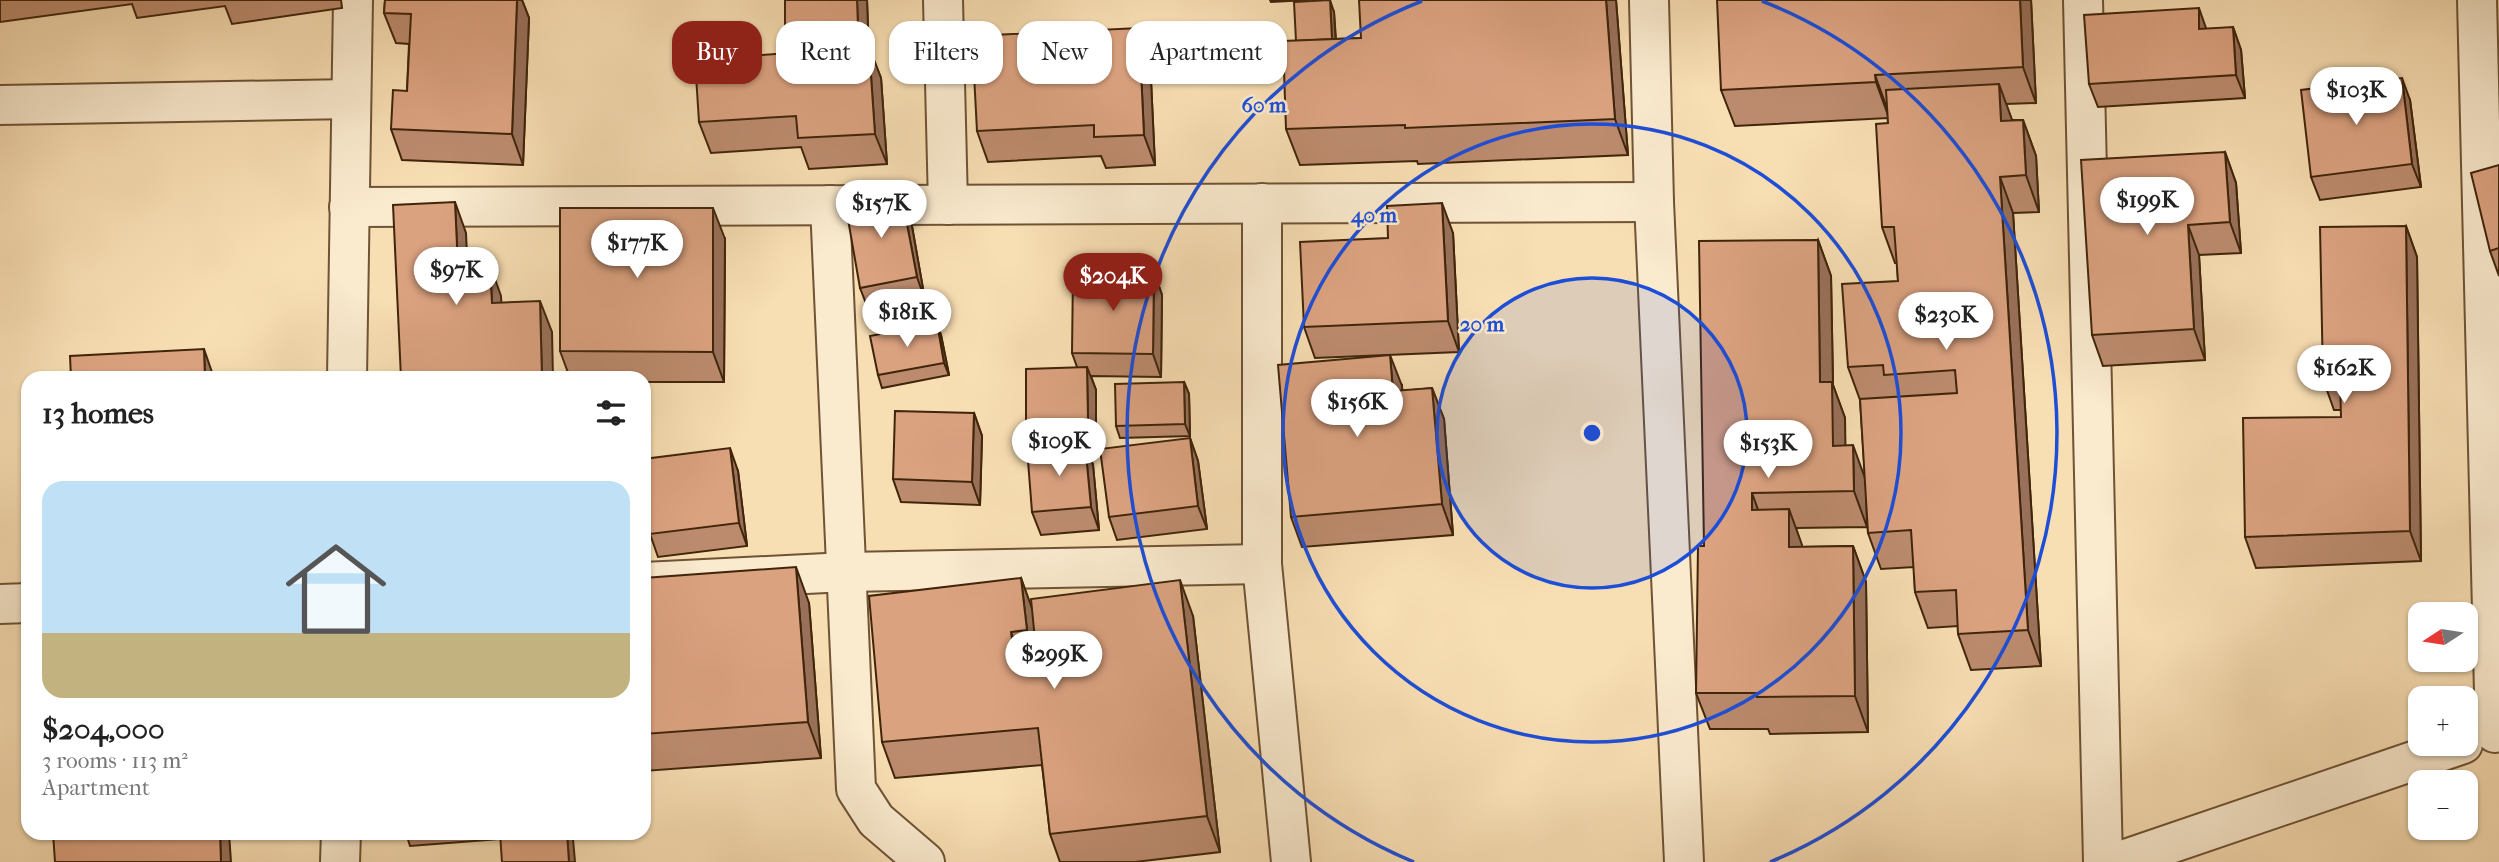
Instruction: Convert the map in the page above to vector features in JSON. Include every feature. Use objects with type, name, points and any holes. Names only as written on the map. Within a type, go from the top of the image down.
[{"type":"street","points":[[347,371],[353,0]]},
{"type":"street","points":[[943,0],[948,205]]},
{"type":"street","points":[[1649,0],[1654,202],[1684,862]]},
{"type":"street","points":[[2083,0],[2103,862]]},
{"type":"street","points":[[2117,862],[2481,738],[2477,0]]},
{"type":"street","points":[[0,105],[351,99]]},
{"type":"street","points":[[349,207],[1654,202]]},
{"type":"street","points":[[1262,203],[1262,564],[1291,862]]},
{"type":"street","points":[[830,205],[856,789],[876,820],[925,862]]},
{"type":"street","points":[[651,582],[846,572],[1262,564]]},
{"type":"street","points":[[0,604],[21,603]]},
{"type":"street","points":[[340,862],[341,840]]},
{"type":"building","points":[[385,0],[517,0],[512,134],[391,129],[393,90],[407,91],[411,14],[384,13]]},
{"type":"building","points":[[785,0],[857,0],[858,21],[785,21]]},
{"type":"building","points":[[1330,0],[1332,39],[1296,41],[1294,2]]},
{"type":"building","points":[[1359,0],[1606,0],[1615,119],[1405,128],[1405,125],[1286,129],[1287,41],[1361,38]]},
{"type":"building","points":[[1717,0],[2020,0],[2023,67],[1875,75],[1876,82],[1721,90]]},
{"type":"building","points":[[2199,8],[2199,29],[2233,27],[2236,75],[2089,84],[2084,15]]},
{"type":"building","points":[[1112,29],[1126,29],[1126,84],[1142,84],[1144,135],[1094,137],[1094,125],[977,131],[975,84],[1003,84],[1003,35],[1017,34],[1017,84],[1112,84]]},
{"type":"building","points":[[776,54],[776,84],[872,84],[875,134],[798,138],[796,116],[699,122],[697,84],[762,84],[762,55]]},
{"type":"building","points":[[2402,78],[2412,164],[2311,177],[2301,90]]},
{"type":"building","points":[[1999,84],[2001,121],[2023,120],[2026,175],[2000,177],[2028,630],[1958,634],[1956,590],[1915,592],[1911,530],[1868,533],[1860,399],[1957,393],[1955,370],[1884,375],[1883,365],[1848,367],[1842,284],[1898,281],[1894,227],[1882,227],[1876,124],[1888,123],[1886,90]]},
{"type":"building","points":[[2225,152],[2230,222],[2188,225],[2194,329],[2092,335],[2081,160]]},
{"type":"building","points":[[2499,165],[2499,248],[2490,251],[2471,173]]},
{"type":"building","points":[[901,192],[917,277],[860,288],[845,202]]},
{"type":"building","points":[[455,202],[458,267],[490,265],[492,303],[540,301],[542,371],[401,371],[393,205]]},
{"type":"building","points":[[1442,203],[1448,321],[1304,327],[1300,242],[1388,238],[1387,206]]},
{"type":"building","points":[[560,208],[713,208],[713,352],[560,351]]},
{"type":"building","points":[[2406,226],[2410,531],[2245,537],[2243,418],[2341,417],[2340,379],[2323,379],[2320,227]]},
{"type":"building","points":[[1818,240],[1820,382],[1832,382],[1833,446],[1853,445],[1854,491],[1752,493],[1752,510],[1789,509],[1789,547],[1853,546],[1855,696],[1757,697],[1757,693],[1696,693],[1698,546],[1704,546],[1699,241]]},
{"type":"building","points":[[1073,272],[1154,272],[1153,354],[1072,353]]},
{"type":"building","points":[[937,323],[944,363],[878,375],[870,336]]},
{"type":"building","points":[[204,349],[205,371],[71,371],[70,356]]},
{"type":"building","points":[[1390,355],[1393,391],[1432,388],[1442,504],[1291,517],[1278,365]]},
{"type":"building","points":[[1087,367],[1088,419],[1026,421],[1026,369]]},
{"type":"building","points":[[1184,382],[1185,424],[1116,426],[1115,384]]},
{"type":"building","points":[[895,411],[974,413],[972,482],[893,479]]},
{"type":"building","points":[[1190,438],[1198,506],[1109,517],[1100,449]]},
{"type":"building","points":[[1085,443],[1091,507],[1032,512],[1027,448]]},
{"type":"building","points":[[730,448],[739,523],[651,534],[651,458]]},
{"type":"building","points":[[796,567],[808,722],[651,733],[651,577]]},
{"type":"building","points":[[1021,578],[1027,630],[1011,632],[1014,653],[1036,650],[1031,599],[1180,580],[1207,816],[1050,834],[1038,728],[882,742],[869,596]]},
{"type":"building","points":[[53,840],[220,840],[221,862],[55,862]]},
{"type":"building","points":[[500,840],[567,840],[569,862],[502,862]]}]
